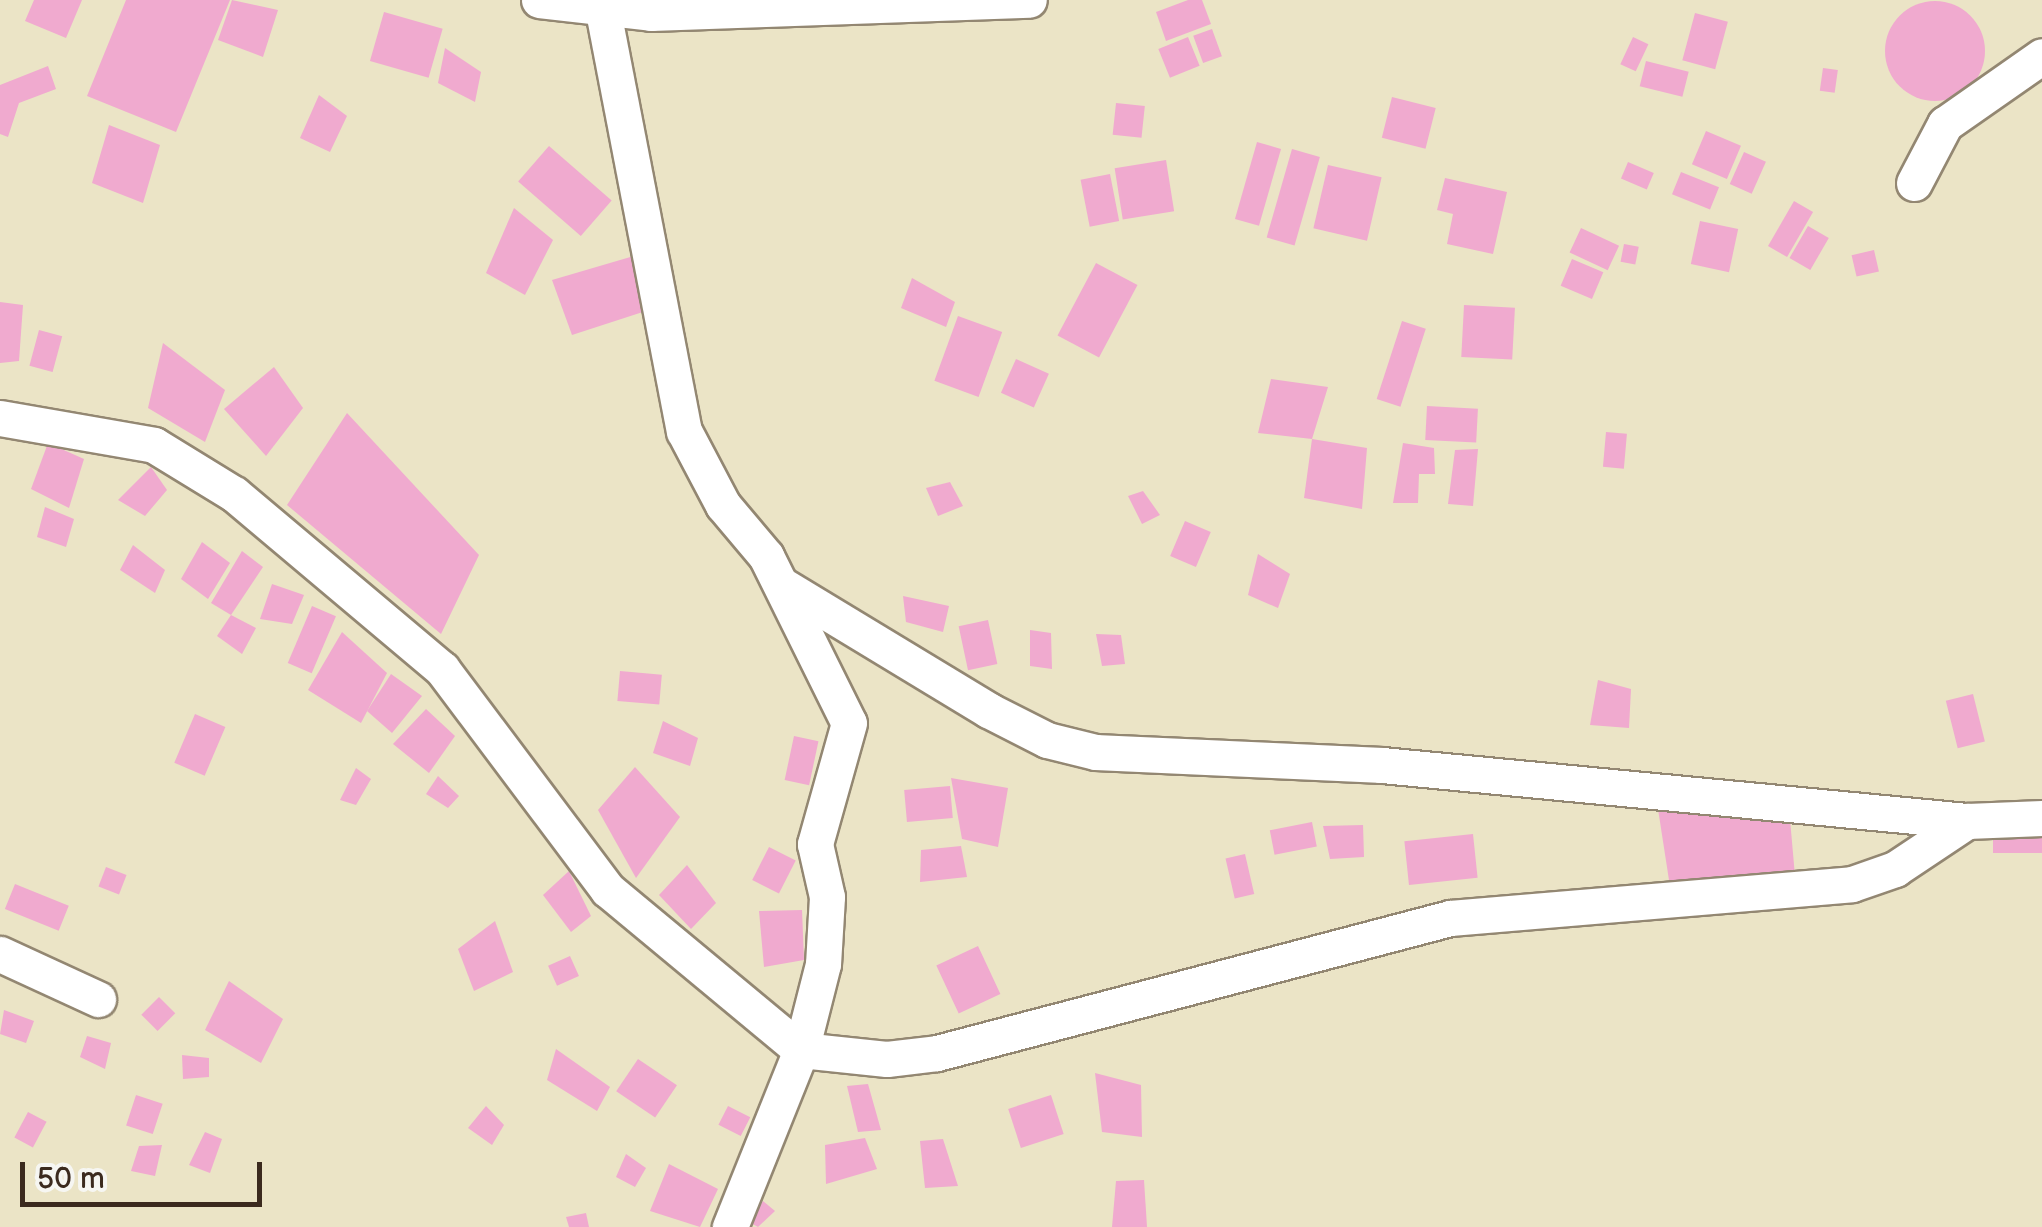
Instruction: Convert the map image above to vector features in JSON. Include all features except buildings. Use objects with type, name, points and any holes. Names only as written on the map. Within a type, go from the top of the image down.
[{"type":"street","points":[[539,0],[603,11],[651,6],[1029,0]]},
{"type":"street","points":[[603,11],[684,431],[781,585],[849,723],[819,812],[827,927],[801,1050],[730,1227]]},
{"type":"street","points":[[1914,183],[1944,124],[2042,56]]},
{"type":"street","points":[[0,418],[154,445],[234,494],[442,669],[608,890],[801,1050],[886,1059],[937,1053],[1450,918],[1852,884],[1967,821]]},
{"type":"street","points":[[781,585],[1003,718],[1096,752],[1382,765],[1967,821],[2042,818]]},
{"type":"street","points":[[0,954],[98,999]]}]
